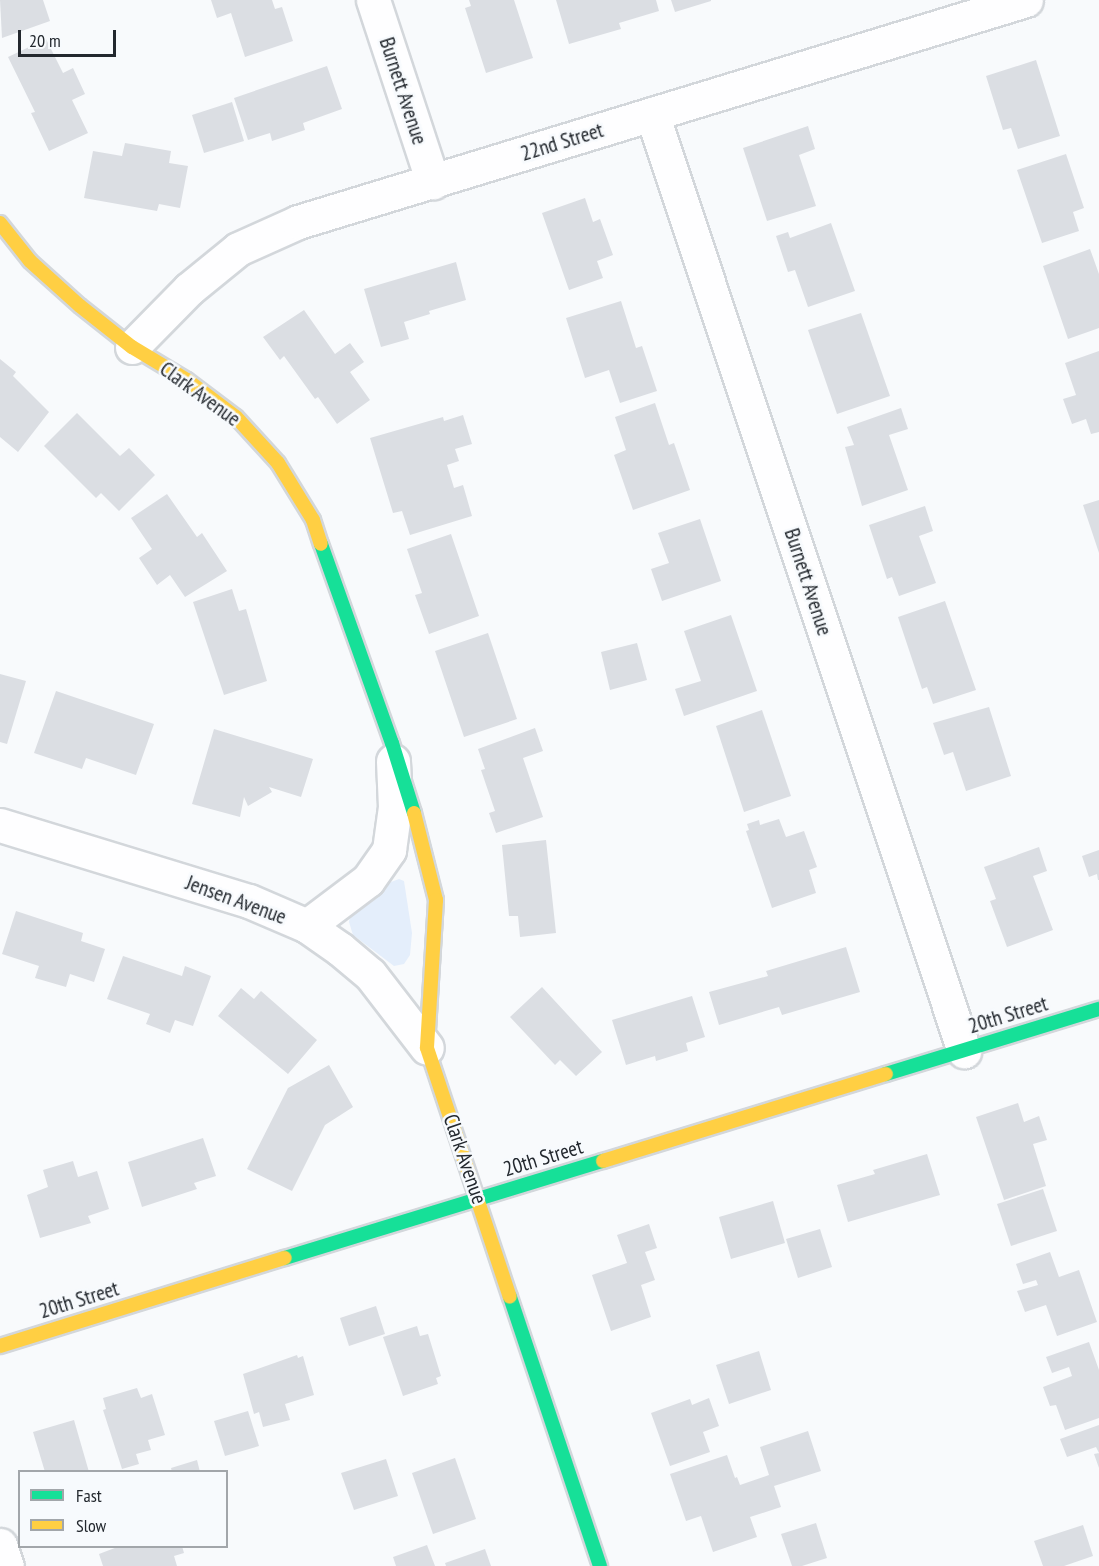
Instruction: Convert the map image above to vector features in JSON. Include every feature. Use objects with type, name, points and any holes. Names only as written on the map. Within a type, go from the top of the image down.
[{"type":"street","name":"Burnett Avenue","points":[[373,0],[433,182]]},
{"type":"street","name":"22nd Street","points":[[132,347],[189,289],[238,249],[298,222],[1026,0]]},
{"type":"street","name":"Burnett Avenue","points":[[652,114],[964,1050]]},
{"type":"street","name":"Clark Avenue","points":[[0,223],[30,261],[80,306],[132,347],[187,380],[236,417],[278,463],[313,520],[392,743],[424,846],[436,900],[427,1048],[600,1566]]},
{"type":"street","name":"Clark Avenue","points":[[307,926],[368,880],[389,850],[395,807],[392,743]]},
{"type":"street","name":"Jensen Avenue","points":[[0,825],[249,901],[307,926],[370,974],[427,1048]]},
{"type":"street","name":"20th Street","points":[[0,1346],[964,1050],[1098,1012]]},
{"type":"street","points":[[0,1545],[7,1566]]},
{"type":"shaded area","points":[[399,879],[404,881],[412,933],[410,955],[404,964],[394,966],[353,935],[349,922],[350,917],[391,882]]},
{"type":"building","points":[[0,0],[43,0],[50,21],[2,38]]},
{"type":"building","points":[[211,0],[272,0],[275,9],[282,7],[293,41],[245,57],[231,13],[217,18]]},
{"type":"building","points":[[469,0],[514,0],[533,58],[486,73],[465,8],[471,6]]},
{"type":"building","points":[[556,0],[656,0],[659,11],[619,23],[621,29],[569,44]]},
{"type":"building","points":[[671,0],[711,0],[711,1],[675,12]]},
{"type":"building","points":[[46,39],[63,73],[73,68],[85,94],[72,100],[88,133],[49,151],[31,113],[35,112],[8,57]]},
{"type":"building","points":[[1036,60],[1060,136],[1018,149],[1011,128],[1003,130],[986,76]]},
{"type":"building","points":[[327,66],[342,109],[303,123],[305,130],[272,141],[270,133],[248,140],[234,98]]},
{"type":"building","points":[[232,102],[244,141],[204,153],[192,115]]},
{"type":"building","points":[[808,126],[815,149],[799,155],[816,206],[767,221],[743,148]]},
{"type":"building","points":[[125,143],[171,151],[169,163],[188,166],[180,208],[159,204],[157,211],[84,198],[93,151],[122,156]]},
{"type":"building","points":[[1066,154],[1084,208],[1073,212],[1079,231],[1042,243],[1017,170]]},
{"type":"building","points":[[585,198],[593,222],[600,219],[613,255],[597,261],[603,278],[569,290],[542,213]]},
{"type":"building","points":[[831,223],[855,291],[808,307],[795,270],[788,272],[776,236],[788,232],[790,238]]},
{"type":"building","points":[[1090,249],[1099,274],[1099,328],[1068,339],[1043,266]]},
{"type":"building","points":[[456,262],[466,300],[429,311],[430,314],[404,322],[409,339],[381,347],[364,289]]},
{"type":"building","points":[[621,301],[636,348],[642,346],[657,391],[620,403],[609,370],[585,378],[566,318]]},
{"type":"building","points":[[304,310],[335,354],[350,343],[364,362],[350,372],[370,400],[337,424],[318,397],[315,399],[284,356],[280,360],[263,337]]},
{"type":"building","points":[[861,313],[890,396],[837,414],[808,330]]},
{"type":"building","points":[[1099,351],[1099,432],[1091,434],[1086,419],[1072,424],[1063,399],[1076,395],[1065,363]]},
{"type":"building","points":[[0,359],[16,372],[13,376],[49,412],[18,452],[0,437]]},
{"type":"building","points":[[655,403],[669,445],[674,443],[690,490],[633,510],[614,455],[626,450],[615,417]]},
{"type":"building","points":[[901,408],[908,429],[889,435],[908,490],[862,506],[845,447],[854,445],[847,427]]},
{"type":"building","points":[[77,413],[120,456],[129,448],[155,475],[119,511],[101,493],[96,498],[44,446]]},
{"type":"building","points":[[463,415],[472,444],[455,449],[459,461],[447,465],[454,488],[463,485],[472,516],[410,535],[402,511],[393,513],[370,438],[443,417],[444,421]]},
{"type":"building","points":[[167,494],[197,537],[202,533],[227,571],[185,597],[170,575],[157,585],[139,558],[152,549],[131,518]]},
{"type":"building","points":[[1099,500],[1099,553],[1083,505]]},
{"type":"building","points":[[925,506],[933,531],[919,536],[936,583],[899,596],[892,577],[887,579],[869,525]]},
{"type":"building","points":[[700,519],[721,581],[662,601],[651,569],[669,563],[658,533]]},
{"type":"building","points":[[451,534],[479,616],[429,634],[415,595],[422,593],[407,549]]},
{"type":"building","points":[[232,589],[239,611],[246,609],[267,681],[224,695],[193,602]]},
{"type":"building","points":[[945,601],[976,690],[933,704],[927,687],[922,689],[898,617]]},
{"type":"building","points":[[731,615],[757,691],[684,716],[675,689],[701,681],[684,631]]},
{"type":"building","points":[[488,633],[517,719],[464,737],[435,651]]},
{"type":"building","points":[[637,643],[647,680],[610,690],[601,652]]},
{"type":"building","points":[[0,674],[26,681],[7,744],[0,742]]},
{"type":"building","points":[[56,691],[154,724],[136,775],[86,758],[82,769],[34,753]]},
{"type":"building","points":[[989,707],[1011,776],[966,791],[953,752],[944,755],[933,723]]},
{"type":"building","points":[[762,710],[791,796],[744,812],[716,726]]},
{"type":"building","points":[[535,728],[543,751],[523,758],[543,817],[496,833],[489,813],[495,811],[481,770],[485,769],[478,749]]},
{"type":"building","points":[[214,729],[313,759],[301,797],[269,787],[272,792],[248,806],[244,797],[240,817],[192,804]]},
{"type":"building","points":[[779,819],[786,837],[804,831],[817,867],[809,870],[816,893],[772,908],[746,831],[749,830],[747,824],[759,820],[760,825]]},
{"type":"building","points":[[546,840],[556,933],[520,937],[518,916],[509,916],[502,845]]},
{"type":"building","points":[[1039,847],[1047,871],[1033,876],[1053,930],[1007,947],[990,901],[996,899],[984,867]]},
{"type":"building","points":[[1099,850],[1098,880],[1097,874],[1089,877],[1082,856]]},
{"type":"building","points":[[16,911],[83,933],[81,941],[105,949],[94,982],[70,974],[66,987],[35,978],[39,966],[2,954]]},
{"type":"building","points":[[846,947],[860,992],[782,1015],[779,1007],[719,1025],[709,992],[768,976],[766,971]]},
{"type":"building","points":[[123,956],[182,976],[185,966],[211,976],[193,1026],[175,1020],[170,1033],[146,1024],[150,1014],[107,999]]},
{"type":"building","points":[[542,987],[602,1052],[576,1076],[560,1060],[555,1065],[510,1017]]},
{"type":"building","points":[[241,988],[254,999],[261,991],[317,1040],[288,1074],[218,1016]]},
{"type":"building","points":[[692,996],[705,1037],[686,1043],[688,1051],[656,1061],[655,1056],[626,1065],[612,1020]]},
{"type":"building","points":[[329,1065],[353,1107],[325,1125],[292,1191],[247,1169],[288,1088]]},
{"type":"building","points":[[1018,1103],[1024,1122],[1039,1116],[1047,1140],[1033,1144],[1046,1186],[1004,1200],[976,1117]]},
{"type":"building","points":[[203,1138],[216,1176],[194,1183],[197,1189],[142,1207],[128,1162]]},
{"type":"building","points":[[927,1154],[940,1195],[848,1222],[837,1185],[875,1174],[873,1170]]},
{"type":"building","points":[[73,1161],[78,1177],[97,1171],[109,1209],[88,1216],[91,1223],[40,1238],[27,1195],[48,1187],[43,1170]]},
{"type":"building","points":[[1043,1189],[1057,1231],[1011,1246],[997,1204]]},
{"type":"building","points":[[773,1201],[785,1243],[731,1259],[719,1217]]},
{"type":"building","points":[[649,1224],[657,1248],[645,1252],[655,1280],[641,1285],[651,1317],[611,1331],[592,1275],[627,1263],[617,1235]]},
{"type":"building","points":[[820,1229],[832,1267],[798,1278],[786,1239]]},
{"type":"building","points":[[1050,1252],[1059,1277],[1079,1270],[1097,1322],[1057,1336],[1046,1305],[1025,1312],[1017,1291],[1038,1285],[1036,1280],[1023,1284],[1016,1264]]},
{"type":"building","points":[[376,1306],[385,1334],[349,1346],[340,1318]]},
{"type":"building","points":[[417,1326],[420,1336],[428,1334],[441,1376],[436,1378],[438,1384],[403,1396],[383,1337]]},
{"type":"building","points":[[1089,1342],[1099,1370],[1099,1418],[1065,1430],[1056,1405],[1050,1406],[1043,1387],[1072,1376],[1069,1367],[1052,1373],[1046,1357]]},
{"type":"building","points":[[759,1351],[771,1390],[729,1404],[716,1365]]},
{"type":"building","points":[[297,1355],[298,1358],[303,1356],[314,1395],[285,1404],[290,1420],[263,1427],[259,1412],[254,1414],[243,1374]]},
{"type":"building","points":[[137,1388],[141,1398],[152,1394],[165,1435],[148,1440],[151,1450],[136,1454],[139,1464],[122,1469],[103,1410],[106,1409],[103,1398]]},
{"type":"building","points":[[709,1398],[719,1426],[703,1432],[710,1452],[670,1466],[651,1413],[690,1399],[692,1405]]},
{"type":"building","points":[[248,1411],[259,1446],[225,1456],[214,1421]]},
{"type":"building","points":[[74,1420],[88,1470],[44,1470],[33,1432]]},
{"type":"building","points":[[1099,1425],[1099,1453],[1096,1447],[1067,1457],[1060,1439]]},
{"type":"building","points":[[808,1431],[821,1471],[774,1486],[781,1507],[750,1517],[757,1537],[713,1552],[701,1516],[686,1521],[670,1474],[727,1455],[735,1478],[737,1477],[740,1485],[769,1475],[760,1447]]},
{"type":"building","points":[[1099,1453],[1099,1468],[1094,1454]]},
{"type":"building","points":[[455,1458],[476,1519],[433,1534],[412,1473]]},
{"type":"building","points":[[386,1459],[398,1496],[354,1510],[341,1473]]},
{"type":"building","points":[[197,1460],[200,1470],[172,1470],[171,1468]]},
{"type":"building","points":[[816,1523],[827,1558],[802,1566],[792,1566],[781,1534]]},
{"type":"building","points":[[1083,1525],[1093,1556],[1064,1566],[1043,1566],[1034,1541]]},
{"type":"building","points":[[427,1545],[435,1566],[396,1566],[393,1557]]},
{"type":"building","points":[[115,1548],[183,1548],[184,1553],[174,1556],[177,1566],[103,1566],[99,1554]]},
{"type":"building","points":[[485,1549],[491,1566],[446,1566],[445,1563]]},
{"type":"traffic: fast","points":[[321,544],[392,743],[414,813]]},
{"type":"traffic: fast","points":[[886,1074],[1099,1009]]},
{"type":"traffic: fast","points":[[285,1258],[603,1161]]},
{"type":"traffic: fast","points":[[510,1297],[600,1566]]},
{"type":"traffic: slow","points":[[0,223],[30,261],[80,306],[132,347],[187,380],[236,417],[278,463],[313,520],[321,544]]},
{"type":"traffic: slow","points":[[414,813],[436,900],[427,1048],[510,1297]]},
{"type":"traffic: slow","points":[[603,1161],[886,1074]]},
{"type":"traffic: slow","points":[[0,1346],[285,1258]]}]
